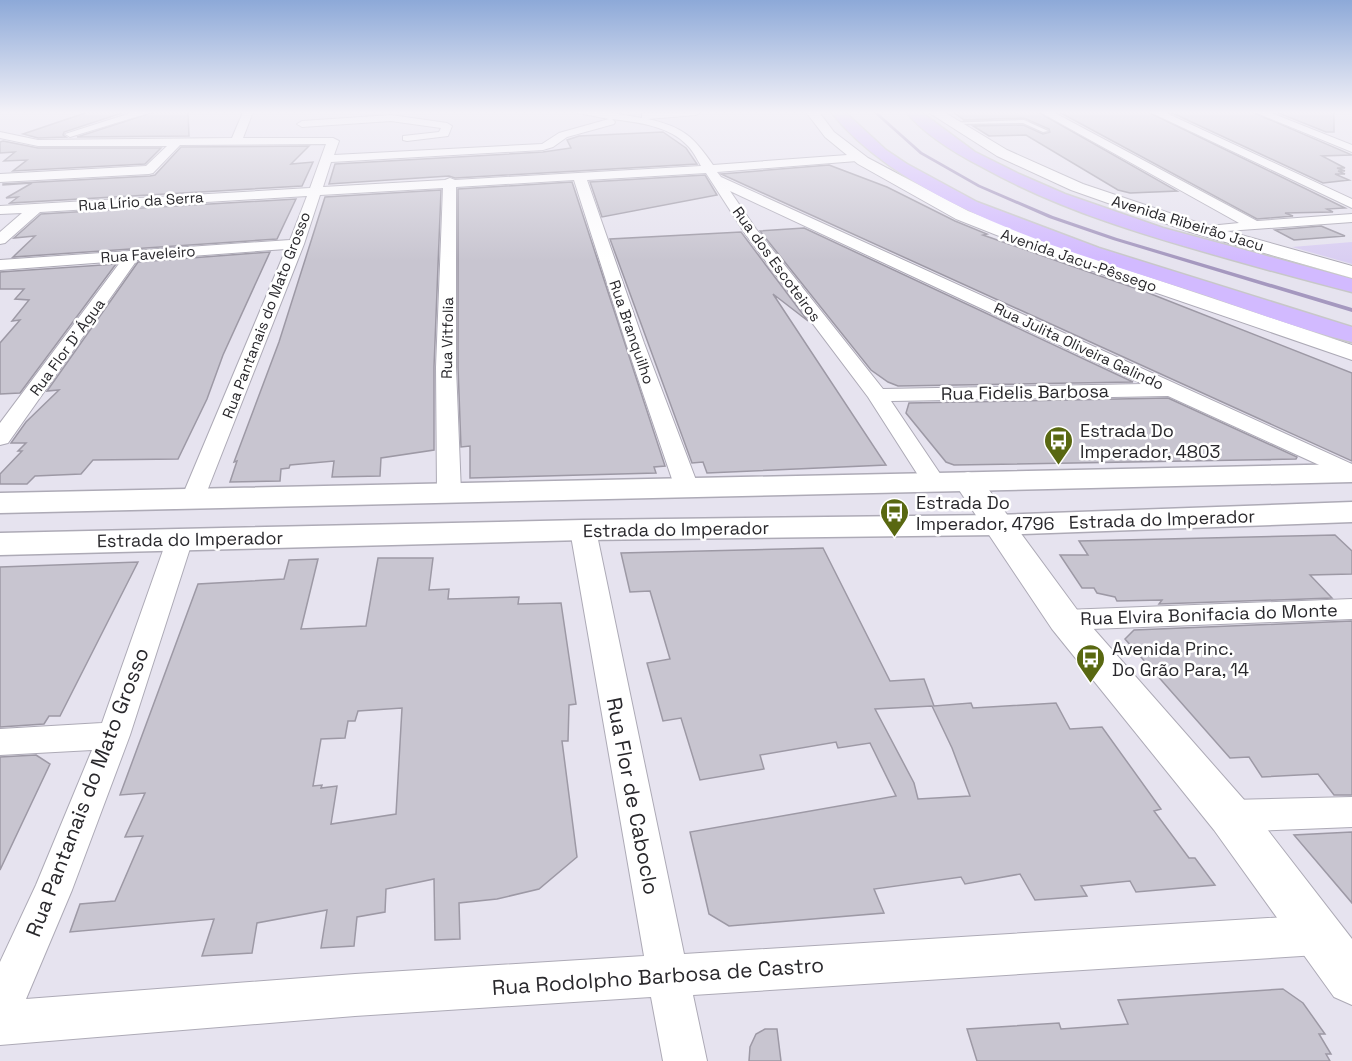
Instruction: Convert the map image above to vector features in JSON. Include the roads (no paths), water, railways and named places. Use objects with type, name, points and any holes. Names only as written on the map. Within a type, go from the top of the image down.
[{"type":"highway","name":"Avenida Jacu-Pêssego","points":[[894,162],[931,185],[971,206],[1026,228],[1092,252],[1352,335]]},
{"type":"highway","points":[[982,162],[998,171],[1081,206],[1175,236],[1352,286]]},
{"type":"main road","points":[[0,503],[1352,473]]},
{"type":"main road","points":[[1341,513],[1316,497],[1317,490],[1321,486],[1352,482]]},
{"type":"main road","name":"Estrada do Imperador","points":[[0,544],[583,530],[997,525],[1341,513]]},
{"type":"street","points":[[0,178],[149,170],[157,162]]},
{"type":"street","name":"Rua Pantanais do Mato Grosso","points":[[193,499],[296,244],[325,162]]},
{"type":"street","name":"Rua dos Escoteiros","points":[[704,162],[712,175],[765,228],[877,395],[950,481]]},
{"type":"street","name":"Rua Lírio da Serra","points":[[0,210],[579,175],[712,175],[827,162]]},
{"type":"street","name":"Avenida Jacu-Pêssego","points":[[863,162],[931,201],[974,222],[1032,245],[1352,353]]},
{"type":"street","name":"Avenida Ribeirão Jacu","points":[[1020,162],[1077,187],[1204,230],[1352,272]]},
{"type":"street","points":[[1137,162],[1255,226]]},
{"type":"street","points":[[1261,162],[1352,204]]},
{"type":"street","name":"Rua Branquilho","points":[[579,175],[635,343],[687,488]]},
{"type":"street","name":"Rua Julita Oliveira Galindo","points":[[712,175],[805,221],[1352,473]]},
{"type":"street","name":"Rua Vitfolia","points":[[449,493],[446,367],[450,182]]},
{"type":"street","points":[[0,240],[36,208]]},
{"type":"street","points":[[1204,230],[1352,218]]},
{"type":"street","points":[[765,228],[805,221]]},
{"type":"street","name":"Rua Faveleiro","points":[[0,265],[296,244]]},
{"type":"street","name":"Rua Flor D' Água","points":[[0,438],[133,255]]},
{"type":"street","name":"Rua Fidelis Barbosa","points":[[877,395],[1173,390]]},
{"type":"street","points":[[950,481],[997,525],[1065,620],[1230,816],[1352,979]]},
{"type":"street","name":"Rua Flor de Caboclo","points":[[583,530],[686,1061]]},
{"type":"street","name":"Rua Pantanais do Mato Grosso","points":[[0,1010],[53,890],[114,735],[180,539]]},
{"type":"street","name":"Rua Elvira Bonifacia do Monte","points":[[1065,620],[1352,609]]},
{"type":"street","points":[[0,742],[114,735]]},
{"type":"street","points":[[1230,816],[1352,812]]},
{"type":"street","name":"Rua Rodolpho Barbosa de Castro","points":[[0,1023],[355,995],[1317,935]]},
{"type":"waterway","points":[[936,162],[979,186],[1051,217],[1115,239],[1352,310]]},
{"type":"place","name":"Estrada Do Imperador, 4803","points":[[1059,466]]},
{"type":"place","name":"Estrada Do Imperador, 4796","points":[[895,538]]},
{"type":"place","name":"Avenida Princ. Do Grão Para, 14","points":[[1091,684]]}]
